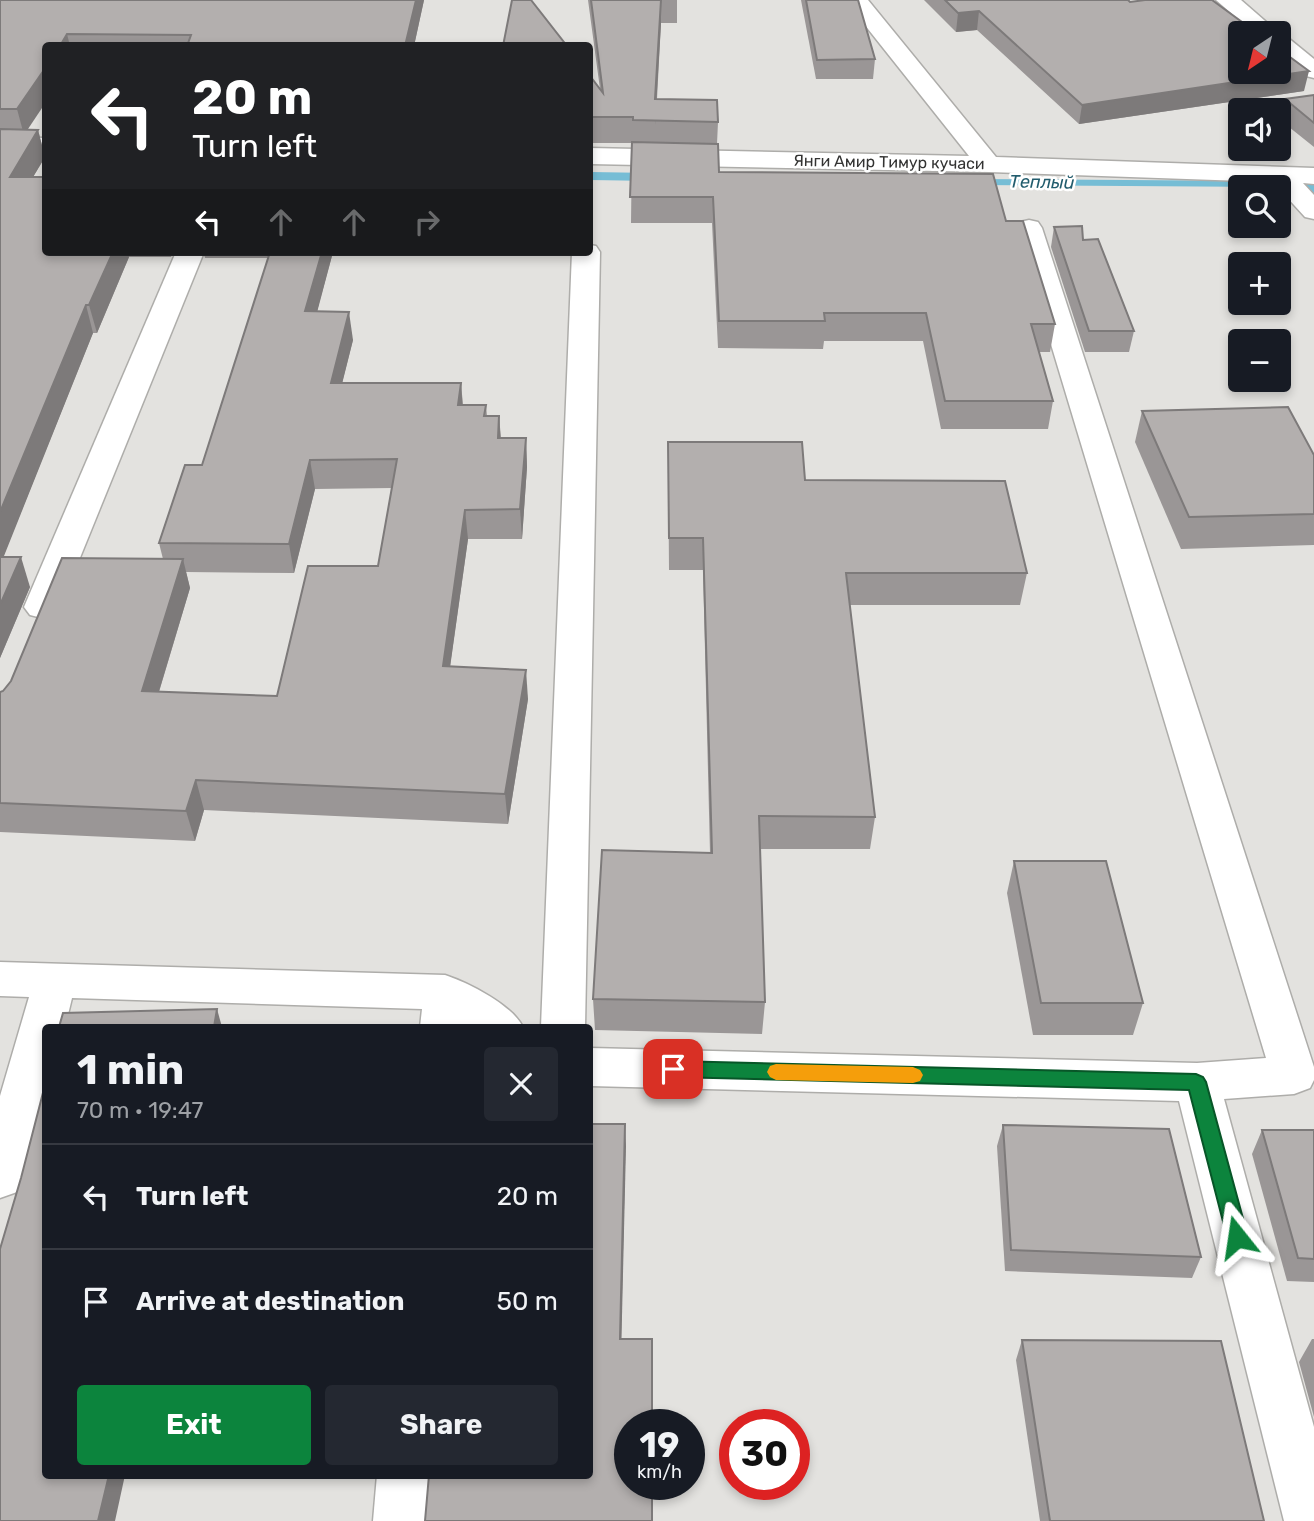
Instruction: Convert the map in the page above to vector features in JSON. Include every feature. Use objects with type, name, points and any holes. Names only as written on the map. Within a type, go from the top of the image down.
[{"type":"street","points":[[856,0],[989,164]]},
{"type":"street","points":[[1227,0],[1253,21]]},
{"type":"street","points":[[1292,53],[1314,71]]},
{"type":"street","points":[[0,145],[42,146]]},
{"type":"street","name":"Янги Амир Тимур кучаси","points":[[593,156],[989,164],[1314,176]]},
{"type":"street","points":[[1279,173],[1314,211]]},
{"type":"street","points":[[593,1067],[1196,1082],[1294,1075],[1029,228]]},
{"type":"street","points":[[32,633],[188,256]]},
{"type":"street","points":[[563,1024],[586,256]]},
{"type":"street","points":[[0,979],[56,979],[443,1009],[491,1024]]},
{"type":"street","points":[[43,1024],[56,979]]},
{"type":"street","points":[[0,1177],[42,1028]]},
{"type":"street","points":[[1196,1082],[1312,1521]]},
{"type":"street","points":[[401,1521],[404,1479]]},
{"type":"building","points":[[0,0],[416,0],[406,42],[188,42],[191,35],[67,34],[62,42],[42,42],[42,73],[17,109],[0,109]]},
{"type":"building","points":[[512,0],[531,0],[564,42],[504,42]]},
{"type":"building","points":[[591,0],[661,0],[655,99],[717,100],[718,122],[593,117],[593,80],[603,93]]},
{"type":"building","points":[[806,0],[858,0],[875,59],[817,60]]},
{"type":"building","points":[[945,0],[1212,0],[1241,21],[1228,21],[1228,83],[1082,105],[979,11],[958,13]]},
{"type":"building","points":[[1292,59],[1309,71],[1292,74]]},
{"type":"building","points":[[1314,95],[1314,123],[1291,104],[1291,98]]},
{"type":"building","points":[[0,129],[38,130],[10,177],[42,177],[42,256],[111,256],[89,305],[86,305],[0,512]]},
{"type":"building","points":[[632,142],[718,144],[719,172],[993,174],[1006,221],[1023,221],[1055,324],[1031,324],[1053,401],[945,401],[926,313],[824,313],[825,321],[719,321],[713,197],[630,197]]},
{"type":"building","points":[[1082,226],[1083,240],[1098,239],[1134,331],[1089,331],[1054,227]]},
{"type":"building","points":[[269,256],[321,256],[305,311],[349,312],[331,383],[461,383],[458,405],[486,405],[484,416],[499,416],[498,438],[526,438],[520,509],[465,510],[443,666],[526,670],[505,794],[196,780],[186,811],[0,803],[0,692],[11,681],[62,558],[183,559],[142,691],[277,696],[308,566],[378,566],[397,459],[310,460],[289,544],[159,543],[185,465],[202,465]]},
{"type":"building","points":[[1288,407],[1314,455],[1314,514],[1189,517],[1142,411]]},
{"type":"building","points":[[668,442],[802,442],[805,480],[1005,481],[1027,573],[846,573],[875,817],[759,816],[765,1002],[593,999],[602,850],[712,853],[703,538],[669,538]]},
{"type":"building","points":[[0,557],[21,557],[0,605]]},
{"type":"building","points":[[1014,861],[1106,861],[1143,1003],[1041,1003]]},
{"type":"building","points":[[217,1009],[214,1024],[60,1024],[63,1013]]},
{"type":"building","points":[[42,1097],[42,1479],[108,1479],[98,1521],[0,1521],[0,1249]]},
{"type":"building","points":[[593,1124],[625,1124],[620,1339],[652,1339],[652,1409],[614,1409],[614,1500],[652,1500],[652,1521],[425,1521],[429,1479],[593,1479]]},
{"type":"building","points":[[1003,1125],[1169,1129],[1201,1257],[1011,1250]]},
{"type":"building","points":[[1262,1130],[1314,1130],[1314,1259],[1298,1258]]},
{"type":"building","points":[[1022,1340],[1221,1341],[1264,1521],[1050,1521]]},
{"type":"waterway","name":"Теплый","points":[[593,176],[653,177]]},
{"type":"waterway","name":"Теплый","points":[[971,183],[1285,185],[1314,189]]},
{"type":"slow traffic","points":[[776,1072],[913,1075]]},
{"type":"route","points":[[673,1069],[1196,1082],[1237,1237]]}]
